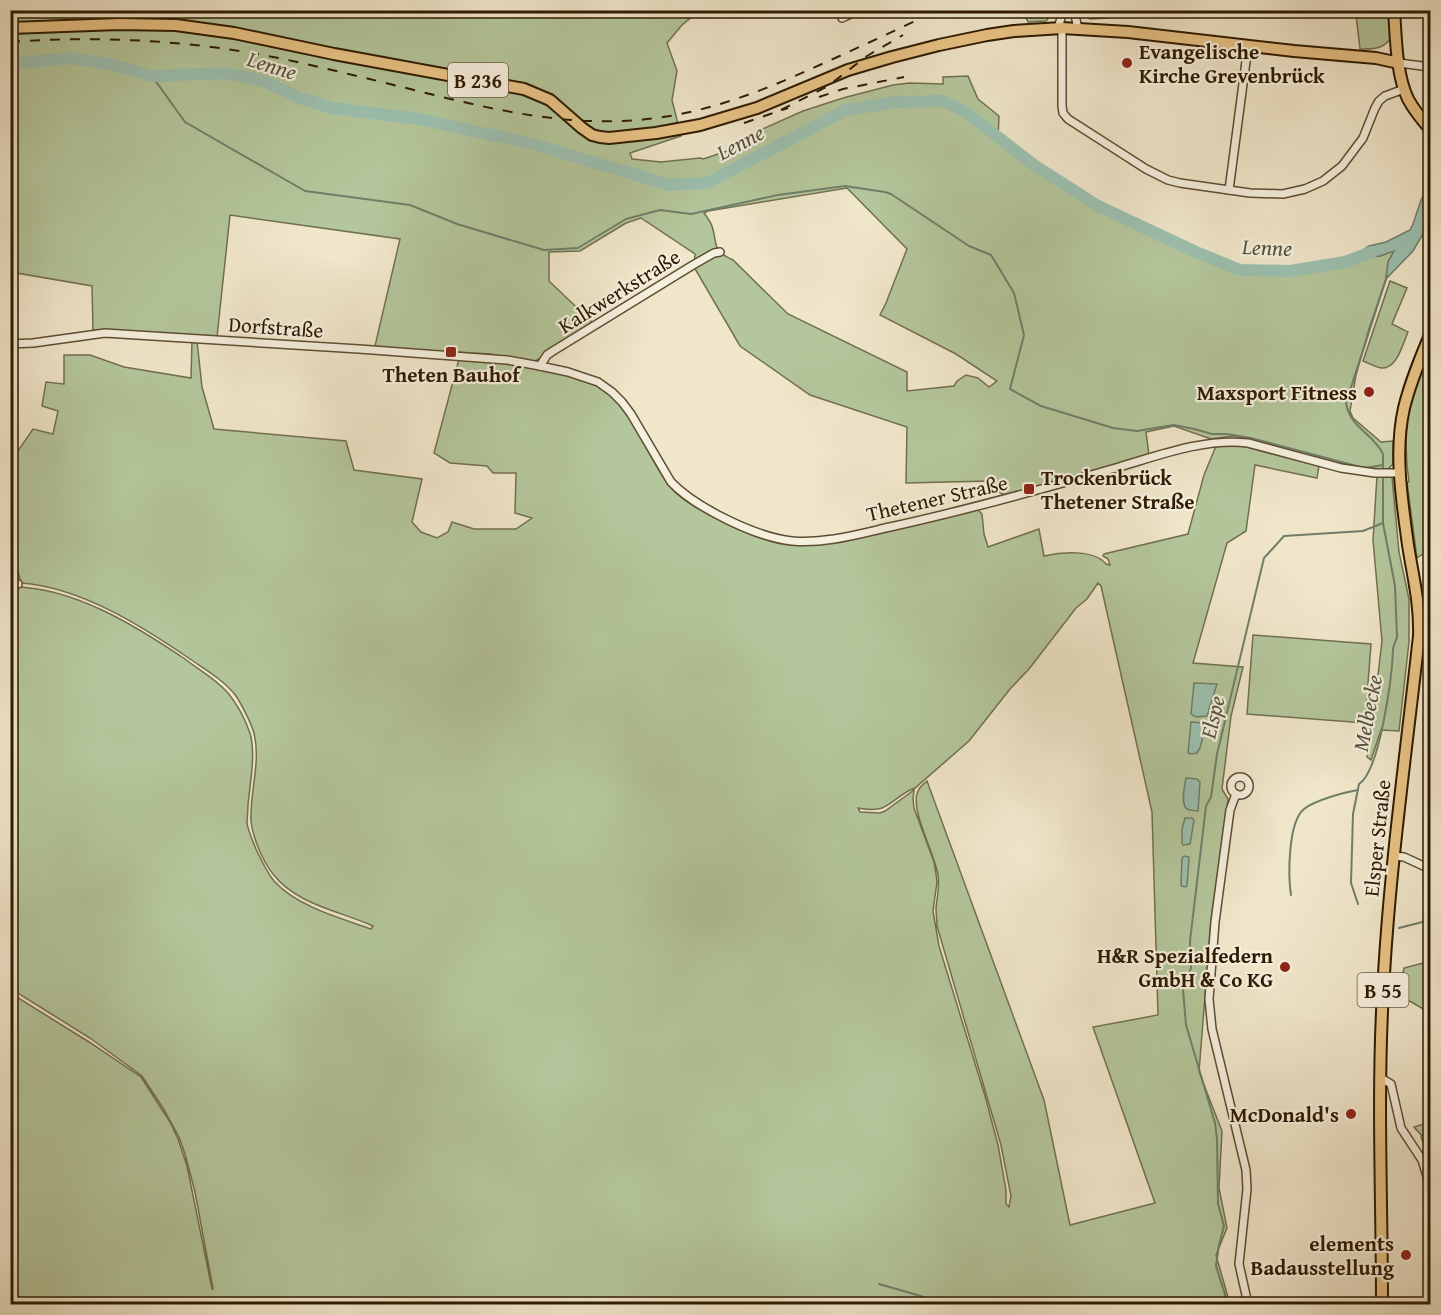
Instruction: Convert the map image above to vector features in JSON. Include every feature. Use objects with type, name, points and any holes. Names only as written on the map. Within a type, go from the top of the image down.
[{"type":"main road","points":[[1394,10],[1404,89],[1410,102],[1429,127]]},
{"type":"main road","name":"B 236","points":[[10,28],[141,24],[176,25],[234,33],[524,89],[550,100],[592,135],[609,138],[672,131],[728,118],[848,70],[920,49],[1014,31],[1078,28],[1128,32],[1376,58],[1399,63]]},
{"type":"main road","name":"Elsper Straße","points":[[1382,1305],[1380,1123],[1382,994],[1419,620],[1416,584],[1396,473],[1404,411],[1411,383],[1431,335]]},
{"type":"street","points":[[842,18],[859,10]]},
{"type":"street","points":[[1063,10],[1060,28],[1062,106],[1068,119],[1146,169],[1180,183],[1250,193],[1282,194],[1305,189],[1323,181],[1342,166],[1358,147],[1379,101],[1385,96],[1404,89]]},
{"type":"street","points":[[1074,10],[1078,28]]},
{"type":"street","points":[[1229,190],[1248,46]]},
{"type":"street","points":[[1399,63],[1431,67]]},
{"type":"street","name":"Kalkwerkstraße","points":[[540,366],[547,355],[553,351],[693,265],[720,252]]},
{"type":"street","name":"Dorfstraße","points":[[10,344],[105,333],[507,360],[540,366]]},
{"type":"street","name":"Thetener Straße","points":[[540,366],[568,372],[606,387],[622,402],[671,482],[679,491],[703,507],[763,535],[795,541],[824,540],[944,516],[1150,458],[1218,442],[1248,443],[1341,468],[1376,473],[1396,473]]},
{"type":"street","points":[[1236,794],[1230,810],[1222,866],[1209,999],[1212,1029],[1246,1170],[1247,1189],[1239,1264],[1248,1305]]},
{"type":"street","points":[[1394,856],[1404,857],[1431,869]]},
{"type":"street","points":[[1381,1078],[1391,1084],[1401,1128],[1422,1160],[1431,1186]]},
{"type":"shaded area","points":[[10,11],[699,11],[682,25],[667,43],[677,71],[672,100],[681,136],[630,153],[632,159],[661,162],[703,159],[755,142],[758,131],[803,111],[843,98],[893,85],[943,84],[943,77],[968,76],[978,99],[999,116],[998,138],[1004,147],[1034,170],[1235,269],[1272,270],[1380,256],[1395,250],[1388,262],[1386,279],[1356,375],[1350,411],[1353,418],[1381,442],[1393,441],[1393,464],[1388,469],[1352,466],[1245,438],[1232,436],[1211,439],[1174,426],[1146,432],[1149,455],[1008,495],[1000,493],[995,482],[990,481],[906,483],[907,427],[810,395],[740,346],[694,267],[695,254],[641,218],[626,223],[580,251],[549,252],[549,281],[594,324],[534,362],[490,354],[375,346],[400,239],[230,215],[217,337],[93,330],[92,286],[11,272]],"holes":[[[847,188],[907,249],[880,315],[956,354],[997,381],[989,387],[978,378],[966,375],[954,386],[907,391],[907,372],[788,314],[733,260],[718,250],[712,226],[704,213]]]},
{"type":"shaded area","points":[[1023,11],[1055,11],[1046,21],[1028,22]]},
{"type":"shaded area","points":[[1082,11],[1108,11],[1108,18],[1090,19]]},
{"type":"shaded area","points":[[1361,11],[1389,11],[1390,39],[1384,45],[1360,49],[1356,15]]},
{"type":"shaded area","points":[[1430,184],[1430,222],[1413,251],[1386,279],[1388,262],[1394,251],[1380,256],[1351,258],[1369,246],[1386,242],[1410,230],[1421,200]]},
{"type":"shaded area","points":[[1390,281],[1407,288],[1392,324],[1408,332],[1395,360],[1391,365],[1381,368],[1363,361]]},
{"type":"shaded area","points":[[192,341],[197,341],[202,387],[214,429],[346,441],[354,470],[422,479],[412,522],[421,532],[437,538],[448,532],[452,522],[474,529],[516,529],[532,518],[515,513],[516,473],[493,473],[487,466],[450,463],[434,453],[459,359],[554,370],[590,381],[604,389],[622,406],[656,465],[676,493],[697,508],[727,524],[771,542],[782,544],[793,545],[846,539],[978,510],[982,514],[988,547],[1039,529],[1044,556],[1059,553],[1086,554],[1110,565],[1108,559],[1103,556],[1104,554],[1188,534],[1204,475],[1216,446],[1238,445],[1319,466],[1317,478],[1255,465],[1246,531],[1227,543],[1193,663],[1243,667],[1231,716],[1222,789],[1228,799],[1211,920],[1199,1072],[1222,1131],[1219,1188],[1227,1228],[1216,1255],[1230,1304],[11,1304],[10,992],[141,1077],[170,1122],[178,1139],[187,1166],[213,1289],[195,1192],[185,1154],[179,1137],[163,1108],[142,1076],[90,1038],[11,987],[11,587],[34,588],[57,593],[103,610],[166,646],[223,688],[238,707],[250,733],[253,759],[247,823],[256,849],[274,881],[294,898],[332,916],[371,929],[373,926],[306,900],[283,885],[269,869],[256,841],[251,820],[256,766],[254,733],[238,700],[226,685],[171,646],[110,610],[66,592],[21,583],[11,544],[11,461],[33,429],[53,434],[58,411],[42,406],[46,382],[64,384],[64,355],[90,355],[124,367],[191,378]],"holes":[[[1098,583],[1101,586],[1152,812],[1158,1015],[1093,1027],[1155,1203],[1070,1225],[1044,1100],[927,781],[919,789],[916,799],[920,820],[936,866],[938,875],[937,926],[1001,1145],[1011,1196],[1009,1207],[1006,1204],[1006,1190],[998,1145],[985,1096],[939,946],[933,911],[936,874],[934,862],[914,808],[914,790],[880,813],[860,812],[858,808],[870,810],[886,806],[915,788],[969,741],[1076,608],[1087,599]]]},
{"type":"shaded area","points":[[1430,350],[1430,521],[1426,522],[1430,549],[1417,558],[1407,482],[1409,482],[1406,432],[1412,395]]},
{"type":"shaded area","points":[[1377,476],[1392,477],[1399,552],[1409,599],[1409,642],[1399,731],[1381,730],[1371,760],[1367,757],[1382,641],[1373,540]]},
{"type":"shaded area","points":[[1253,635],[1371,644],[1365,723],[1247,714]]},
{"type":"shaded area","points":[[1194,683],[1217,684],[1207,716],[1196,717],[1191,714]]},
{"type":"shaded area","points":[[1191,722],[1206,725],[1200,748],[1197,753],[1191,754],[1188,753]]},
{"type":"shaded area","points":[[1186,778],[1197,779],[1200,782],[1198,811],[1185,807]]},
{"type":"shaded area","points":[[1185,818],[1194,820],[1190,844],[1183,845],[1182,829]]},
{"type":"shaded area","points":[[1184,856],[1189,857],[1186,887],[1181,885]]},
{"type":"shaded area","points":[[1427,962],[1430,964],[1430,1013],[1401,996],[1393,988],[1393,981],[1403,973],[1404,968]]},
{"type":"shaded area","points":[[1430,1122],[1429,1159],[1422,1136],[1414,1127]]},
{"type":"waterway","name":"Lenne","points":[[10,64],[70,58],[110,64],[152,76],[226,73],[263,81],[302,99],[332,108],[419,119],[529,143],[670,185],[707,183],[846,110],[896,102],[943,101],[967,113],[1034,165],[1098,206],[1240,270],[1290,271],[1345,262],[1372,252]]},
{"type":"waterway","points":[[152,76],[185,122],[305,191],[410,205],[457,224],[544,250],[578,248],[626,219],[660,210],[691,214],[778,195],[845,186],[885,192],[969,246],[991,255],[1014,293],[1024,335],[1010,389],[1041,406],[1113,428],[1137,431],[1174,425],[1212,434],[1251,438],[1364,468],[1383,465]]},
{"type":"waterway","name":"Elspe","points":[[1228,1304],[1216,1266],[1224,1226],[1218,1204],[1215,1123],[1186,1025],[1183,989],[1191,968],[1190,941],[1206,806],[1211,797],[1217,754],[1264,558],[1284,536],[1363,531],[1383,523],[1383,454],[1374,441],[1352,419],[1346,403],[1387,276]]},
{"type":"waterway","name":"Melbecke","points":[[1358,904],[1351,883],[1353,814],[1359,784],[1366,776],[1379,743],[1384,722],[1393,648],[1397,637],[1395,586],[1383,523]]},
{"type":"waterway","points":[[1291,895],[1290,849],[1299,816],[1304,809],[1314,803],[1358,790]]},
{"type":"waterway","name":"Melbecke","points":[[1399,928],[1430,920]]},
{"type":"waterway","points":[[879,1284],[924,1297]]},
{"type":"railway","points":[[10,42],[119,40],[226,49],[297,62],[522,114],[575,120],[629,121],[679,114],[725,103],[812,69],[938,10]]},
{"type":"railway","points":[[781,110],[828,86],[867,56],[903,35]]},
{"type":"railway","points":[[819,97],[843,89],[904,77]]},
{"type":"railway","points":[[744,123],[788,108]]},
{"type":"place","name":"Evangelische Kirche Grevenbrück","points":[[1127,63]]},
{"type":"place","name":"Theten Bauhof","points":[[451,352]]},
{"type":"place","name":"Maxsport Fitness","points":[[1369,392]]},
{"type":"place","name":"Trockenbrück Thetener Straße","points":[[1029,489]]},
{"type":"place","name":"H&R Spezialfedern GmbH & Co KG","points":[[1285,967]]},
{"type":"place","name":"McDonald's","points":[[1351,1114]]},
{"type":"place","name":"elements Badausstellung","points":[[1406,1255]]}]
